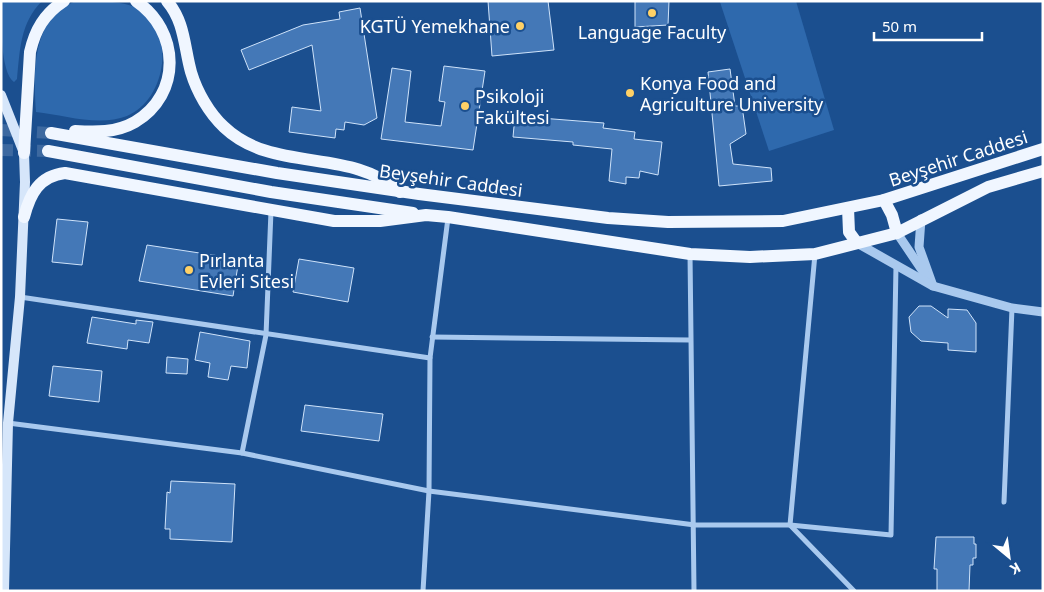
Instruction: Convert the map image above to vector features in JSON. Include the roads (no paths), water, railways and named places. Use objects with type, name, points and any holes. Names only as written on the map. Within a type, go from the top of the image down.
[{"type":"main road","points":[[4,591],[8,422],[20,297],[24,217],[24,153],[30,52],[33,37],[50,11],[64,1]]},
{"type":"main road","name":"Beyşehir Caddesi","points":[[136,1],[156,19],[168,46],[169,75],[157,103],[140,118],[120,129],[104,132],[51,133],[400,192],[608,218],[668,222],[783,221],[884,200],[1043,148]]},
{"type":"main road","points":[[166,1],[181,25],[190,71],[200,95],[216,118],[230,132],[267,152],[360,169],[390,182],[400,192]]},
{"type":"main road","points":[[1,95],[24,153]]},
{"type":"main road","points":[[48,151],[271,192],[426,215]]},
{"type":"main road","name":"Beyşehir Caddesi","points":[[426,215],[690,254],[750,257],[815,254],[897,233],[921,219],[988,187],[1043,171]]},
{"type":"main road","points":[[24,217],[30,198],[38,185],[56,174],[65,173],[271,211],[357,222],[426,215]]},
{"type":"main road","points":[[884,200],[892,215],[897,233]]},
{"type":"main road","points":[[848,208],[849,232],[857,243]]},
{"type":"street","points":[[242,453],[266,335],[271,211]]},
{"type":"street","points":[[423,591],[429,491],[430,358],[448,217]]},
{"type":"street","points":[[921,219],[919,247],[933,286]]},
{"type":"street","points":[[897,233],[933,286]]},
{"type":"street","points":[[857,243],[933,286],[1012,308],[1043,312]]},
{"type":"street","points":[[690,254],[690,340],[695,525],[694,591]]},
{"type":"street","points":[[815,254],[790,525],[854,591]]},
{"type":"street","points":[[8,422],[242,453],[429,491],[695,525],[790,525],[891,535],[896,266]]},
{"type":"street","points":[[20,297],[430,358]]},
{"type":"street","points":[[1004,502],[1012,308]]},
{"type":"street","points":[[432,336],[690,340]]},
{"type":"tunnel","points":[[1,130],[51,133]]},
{"type":"tunnel","points":[[1,150],[48,151]]},
{"type":"place","name":"Language Faculty","points":[[652,13]]},
{"type":"place","name":"KGTÜ Yemekhane","points":[[520,26]]},
{"type":"place","name":"Konya Food and Agriculture University","points":[[630,93]]},
{"type":"place","name":"Psikoloji Fakültesi","points":[[465,106]]},
{"type":"place","name":"Pırlanta Evleri Sitesi","points":[[189,270]]}]
